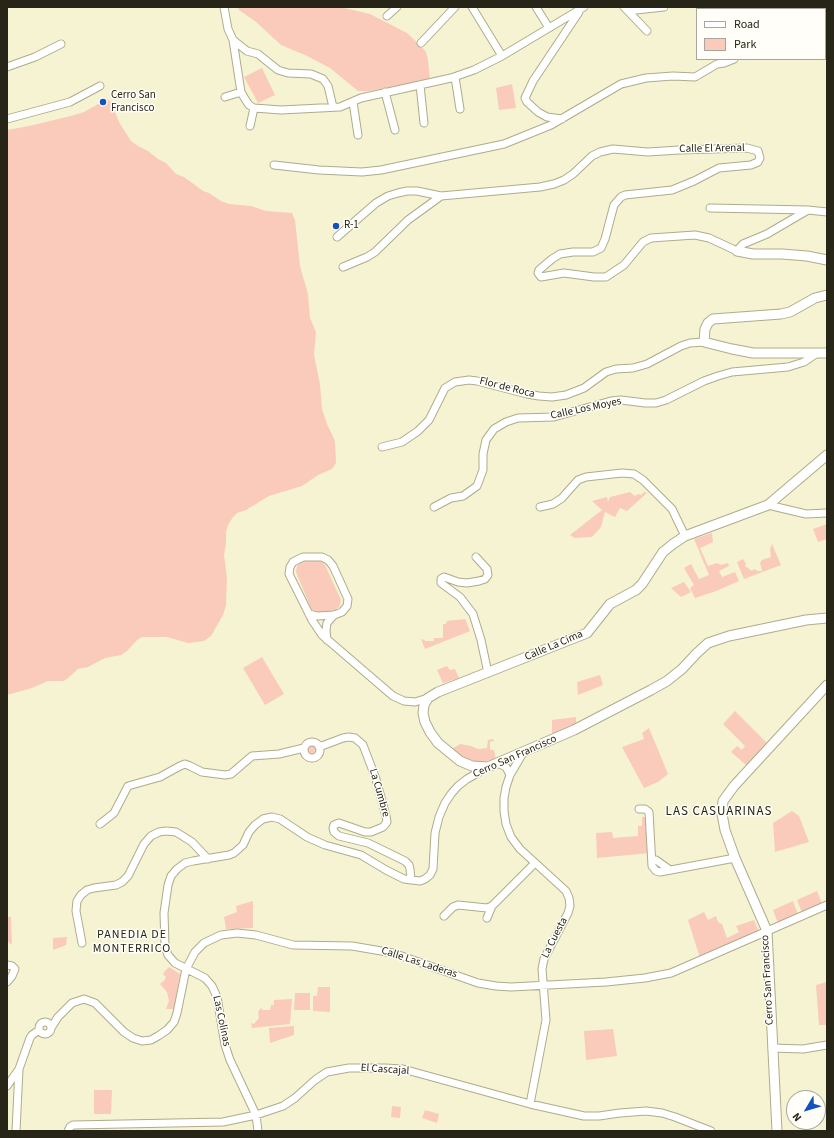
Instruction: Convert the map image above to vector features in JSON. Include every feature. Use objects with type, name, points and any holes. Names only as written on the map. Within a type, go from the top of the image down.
[{"type":"street","points":[[224,7],[228,29],[233,40],[241,92],[249,105],[254,108],[282,110],[340,106],[361,98],[455,77],[474,70],[502,56],[583,8]]},
{"type":"street","points":[[387,16],[398,7]]},
{"type":"street","points":[[421,43],[455,7]]},
{"type":"street","points":[[472,7],[502,56]]},
{"type":"street","points":[[536,7],[549,28]]},
{"type":"street","points":[[624,7],[636,10],[664,7]]},
{"type":"street","points":[[624,7],[647,31]]},
{"type":"street","points":[[562,119],[547,117],[538,112],[527,102],[525,98],[532,80],[583,8]]},
{"type":"street","points":[[233,40],[246,51],[258,54],[278,70],[311,74],[323,79],[328,86],[333,107]]},
{"type":"street","points":[[7,67],[35,57],[61,44]]},
{"type":"street","points":[[274,165],[319,170],[362,172],[381,170],[504,144],[551,125],[621,84],[646,78],[673,76],[695,77],[717,64],[732,60]]},
{"type":"street","points":[[455,77],[460,109]]},
{"type":"street","points":[[420,85],[424,122]]},
{"type":"street","points":[[7,119],[70,102],[100,86]]},
{"type":"street","points":[[225,97],[241,92]]},
{"type":"street","points":[[385,92],[395,130]]},
{"type":"street","points":[[353,102],[358,135]]},
{"type":"street","points":[[250,126],[254,108]]},
{"type":"street","name":"Calle El Arenal","points":[[337,237],[376,203],[388,196],[407,191],[442,196],[540,187],[554,184],[573,174],[592,156],[607,150],[648,152],[752,149],[758,151],[760,155],[759,161],[756,164],[719,168],[672,190],[631,193],[621,197],[614,205],[605,239],[600,248],[593,252],[573,252],[560,254],[538,272],[539,275],[543,277],[564,273],[606,277],[624,265],[643,242],[652,238],[668,236],[696,235],[716,241],[736,251],[753,254],[807,256],[827,260]]},
{"type":"street","points":[[343,267],[367,257],[374,252],[408,220],[442,196]]},
{"type":"street","points":[[710,208],[808,210],[827,212]]},
{"type":"street","points":[[736,251],[743,244],[767,234],[808,210]]},
{"type":"street","points":[[704,342],[705,329],[708,323],[713,319],[790,312],[815,298],[827,295]]},
{"type":"street","name":"Flor de Roca","points":[[382,447],[402,442],[418,432],[430,420],[445,388],[455,382],[469,380],[478,381],[514,391],[552,397],[566,395],[584,388],[606,372],[616,369],[633,368],[647,364],[681,346],[690,343],[704,342],[753,353],[817,353]]},
{"type":"street","points":[[817,353],[827,353]]},
{"type":"street","name":"Calle Los Moyes","points":[[434,507],[451,498],[463,496],[477,486],[483,470],[483,454],[486,440],[494,429],[506,422],[518,418],[554,417],[611,401],[621,400],[656,403],[666,400],[704,381],[718,376],[732,372],[788,367],[804,362],[817,353]]},
{"type":"street","name":"Calle La Cima","points":[[428,698],[438,692],[587,633],[610,604],[636,590],[642,584],[663,552],[673,544],[685,536],[768,505],[827,455]]},
{"type":"street","points":[[540,507],[553,504],[562,498],[578,480],[586,477],[622,473],[634,474],[643,480],[672,509],[685,536]]},
{"type":"street","points":[[768,505],[806,514],[827,513]]},
{"type":"street","points":[[309,614],[317,616],[334,615],[342,612],[347,606],[348,599],[333,566],[328,560],[322,557],[303,557],[293,562],[290,567],[290,574],[309,614],[322,635],[393,696],[404,701],[415,702],[428,698]]},
{"type":"street","points":[[476,557],[487,569],[488,575],[485,579],[467,583],[458,582],[444,577],[441,579],[441,583],[460,597],[472,614],[481,640],[488,673]]},
{"type":"street","points":[[326,640],[327,623],[334,615]]},
{"type":"street","name":"Cerro San Francisco","points":[[411,880],[426,879],[430,875],[433,869],[436,825],[450,794],[467,779],[488,767],[574,730],[667,681],[682,669],[708,643],[730,636],[806,620],[827,618]]},
{"type":"street","name":"Cerro San Francisco","points":[[776,1131],[767,931],[724,830],[722,814],[724,801],[734,786],[827,685]]},
{"type":"street","points":[[428,698],[424,705],[424,717],[430,732],[438,744],[460,761],[472,766],[488,767]]},
{"type":"street","name":"La Cumbre","points":[[319,747],[349,737],[355,738],[363,745],[376,779],[387,822],[383,828],[371,832],[365,832],[339,823],[334,825],[334,832],[339,836],[368,843],[405,861],[409,865],[411,880]]},
{"type":"street","points":[[100,824],[114,813],[128,786],[160,777],[185,764],[202,772],[225,775],[231,774],[252,756],[279,754],[304,748],[306,744],[311,742],[316,743],[319,747],[318,754],[311,758],[305,754],[304,748]]},
{"type":"street","name":"La Cuesta","points":[[523,753],[510,775],[504,798],[506,824],[511,837],[520,849],[566,890],[570,906],[568,913],[544,959],[542,969],[546,1020],[530,1104]]},
{"type":"street","points":[[498,763],[506,767],[510,775]]},
{"type":"street","points":[[639,809],[645,809],[649,812],[652,866],[656,871],[670,870],[735,858]]},
{"type":"street","points":[[82,943],[76,911],[77,902],[81,895],[87,890],[116,885],[122,882],[128,876],[144,844],[151,836],[166,830],[176,832],[192,842],[208,859],[229,856],[234,853],[243,845],[249,832],[255,825],[263,819],[272,817],[280,819],[307,837],[325,845],[361,855],[404,879],[411,880]]},
{"type":"street","name":"Las Colinas","points":[[208,859],[185,863],[171,876],[168,885],[164,913],[164,946],[174,964],[205,978],[212,986],[217,997],[225,1045],[230,1060],[256,1115],[258,1131]]},
{"type":"street","points":[[487,918],[492,906],[536,864]]},
{"type":"street","points":[[444,916],[458,905],[487,908],[492,906]]},
{"type":"street","name":"Calle Las Laderas","points":[[19,1069],[30,1038],[32,1034],[39,1030],[40,1024],[48,1025],[77,1000],[90,1000],[95,1003],[124,1032],[133,1038],[142,1041],[151,1040],[158,1036],[167,1030],[174,1022],[186,969],[195,952],[204,943],[221,935],[237,932],[256,935],[293,945],[352,946],[393,952],[478,983],[496,986],[606,982],[645,978],[671,973],[827,905]]},
{"type":"street","points":[[7,964],[15,969],[7,982]]},
{"type":"street","points":[[772,1048],[803,1049],[827,1045]]},
{"type":"street","name":"El Cascajal","points":[[68,1131],[73,1125],[223,1122],[256,1115],[283,1106],[327,1072],[349,1068],[403,1069],[530,1104],[584,1116],[600,1116],[646,1111],[662,1113],[711,1131]]},
{"type":"street","points":[[7,1086],[19,1069]]},
{"type":"street","points":[[16,1131],[19,1069]]},
{"type":"green space","points":[[238,7],[340,7],[370,14],[407,33],[420,45],[426,52],[430,80],[369,91],[358,91],[330,68],[281,45],[256,22],[239,10]]},
{"type":"green space","points":[[262,68],[275,95],[258,103],[244,77]]},
{"type":"green space","points":[[512,84],[516,108],[499,110],[496,88]]},
{"type":"green space","points":[[107,99],[111,102],[119,122],[131,141],[166,163],[176,174],[184,177],[203,191],[229,204],[251,206],[266,211],[292,213],[295,220],[300,266],[308,294],[310,318],[316,332],[314,355],[320,384],[322,409],[335,441],[336,463],[332,469],[318,475],[302,486],[269,496],[246,510],[237,513],[233,517],[226,532],[224,555],[227,578],[226,605],[223,615],[211,636],[204,641],[188,643],[167,637],[142,637],[121,655],[105,658],[88,667],[78,669],[63,681],[48,681],[32,688],[7,695],[7,130],[84,112]]},
{"type":"green space","points":[[630,492],[635,496],[638,494],[641,495],[644,492],[647,493],[627,511],[620,508],[615,517],[605,512],[601,527],[592,537],[575,538],[570,535],[602,510],[592,501],[607,497],[608,502],[610,497]]},
{"type":"green space","points":[[827,524],[827,539],[818,542],[813,529]]},
{"type":"green space","points":[[712,533],[713,542],[700,548],[708,566],[717,563],[721,565],[728,563],[729,566],[719,571],[722,577],[735,572],[739,581],[695,598],[690,588],[694,585],[684,568],[691,564],[699,579],[709,575],[694,539]]},
{"type":"green space","points":[[772,544],[781,565],[744,579],[737,562],[743,559],[746,564],[745,566],[752,571],[754,569],[762,571],[760,563],[762,560],[771,557],[770,549]]},
{"type":"green space","points":[[317,559],[322,560],[325,565],[341,600],[339,607],[335,610],[318,613],[313,611],[296,572],[297,566],[301,562]]},
{"type":"green space","points":[[684,582],[691,592],[681,597],[671,588]]},
{"type":"green space","points":[[465,619],[470,631],[425,649],[421,639],[425,641],[434,641],[434,638],[443,638],[443,624],[446,624],[447,621]]},
{"type":"green space","points":[[262,657],[284,694],[265,705],[243,668]]},
{"type":"green space","points":[[447,666],[450,670],[455,669],[459,678],[443,683],[437,670]]},
{"type":"green space","points":[[600,675],[603,685],[578,695],[577,682]]},
{"type":"green space","points":[[735,711],[768,744],[747,766],[731,752],[737,746],[742,750],[745,746],[723,724]]},
{"type":"green space","points":[[576,717],[576,724],[552,735],[552,720]]},
{"type":"green space","points":[[649,728],[668,774],[658,782],[644,788],[622,747],[644,739],[642,733]]},
{"type":"green space","points":[[493,739],[494,741],[490,742],[490,750],[494,750],[496,760],[476,762],[465,759],[450,750],[460,744],[478,749],[487,748],[488,740]]},
{"type":"green space","points":[[312,742],[318,744],[320,750],[318,756],[312,758],[306,756],[304,750],[306,744]]},
{"type":"green space","points":[[792,811],[799,816],[809,842],[775,852],[773,823]]},
{"type":"green space","points":[[642,817],[647,819],[650,853],[597,858],[596,833],[612,832],[613,838],[638,836],[638,826],[642,826]]},
{"type":"green space","points":[[817,891],[823,906],[803,915],[797,900]]},
{"type":"green space","points":[[253,901],[253,928],[226,929],[224,917],[237,912],[236,906]]},
{"type":"green space","points":[[793,901],[799,917],[779,926],[773,910]]},
{"type":"green space","points":[[704,912],[708,920],[716,916],[718,922],[722,924],[727,938],[739,932],[736,926],[754,920],[759,932],[700,958],[688,920]]},
{"type":"green space","points":[[7,917],[11,917],[12,945],[7,941]]},
{"type":"green space","points":[[67,937],[66,945],[53,950],[53,938]]},
{"type":"green space","points":[[169,967],[180,974],[174,1009],[166,1009],[169,1001],[167,992],[160,984],[164,981],[166,977],[163,974]]},
{"type":"green space","points":[[827,982],[827,1025],[819,1025],[816,985]]},
{"type":"green space","points":[[318,987],[330,987],[330,1012],[313,1011],[313,996],[317,996]]},
{"type":"green space","points":[[295,993],[310,993],[310,1010],[294,1010]]},
{"type":"green space","points":[[292,999],[290,1024],[252,1028],[251,1023],[254,1024],[259,1018],[258,1012],[261,1008],[263,1010],[270,1010],[271,1005],[274,1005],[274,1000]]},
{"type":"green space","points":[[294,1026],[294,1035],[270,1043],[269,1028]]},
{"type":"green space","points":[[613,1029],[617,1056],[586,1060],[584,1031]]},
{"type":"green space","points":[[94,1090],[112,1090],[111,1114],[94,1114]]},
{"type":"green space","points":[[392,1106],[401,1107],[400,1118],[391,1117]]},
{"type":"green space","points":[[425,1110],[439,1114],[437,1123],[422,1118]]},
{"type":"place","name":"Cerro San Francisco","points":[[103,102]]},
{"type":"place","name":"R-1","points":[[336,226]]},
{"type":"district","name":"LAS CASUARINAS","points":[[719,812]]},
{"type":"district","name":"PANEDIA DE MONTERRICO","points":[[132,942]]}]
